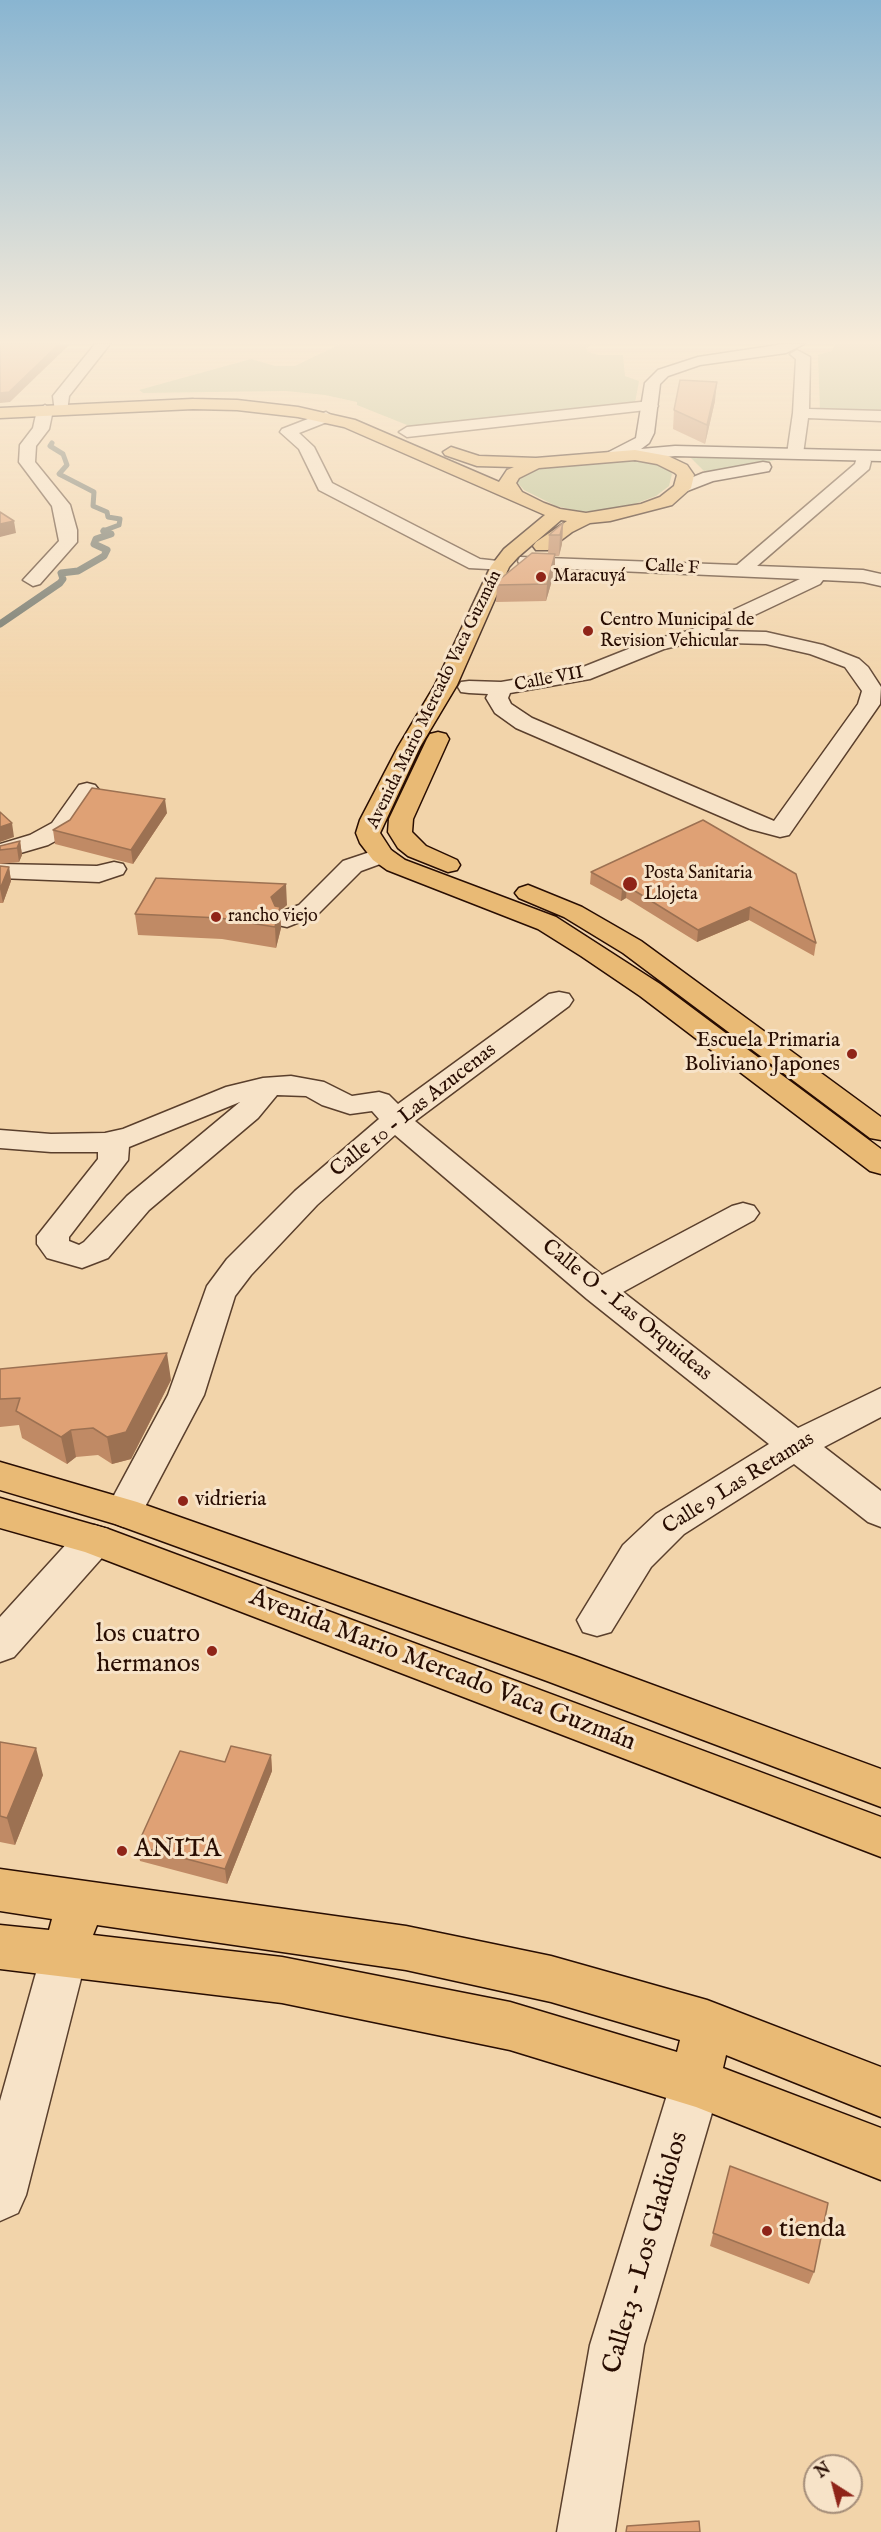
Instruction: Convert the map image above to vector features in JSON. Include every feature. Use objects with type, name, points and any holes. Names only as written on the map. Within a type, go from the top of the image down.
[{"type":"main road","name":"Avenida Mario Mercado Vaca Guzmán","points":[[436,462],[557,514],[586,518],[610,516],[646,508],[666,501],[682,488]]},
{"type":"main road","points":[[511,462],[545,462]]},
{"type":"main road","points":[[667,462],[681,469],[686,475],[682,488]]},
{"type":"main road","points":[[516,496],[509,487],[508,478],[520,469],[536,463]]},
{"type":"main road","name":"Avenida Mario Mercado Vaca Guzmán","points":[[557,514],[511,553],[500,566],[465,679],[401,819],[400,832],[407,843],[417,851],[546,923],[625,973],[881,1164]]},
{"type":"main road","name":"Avenida Mario Mercado Vaca Guzmán","points":[[518,582],[527,561],[553,537],[586,518]]},
{"type":"main road","points":[[500,566],[527,561]]},
{"type":"main road","name":"Avenida Mario Mercado Vaca Guzmán","points":[[465,679],[409,747],[372,820],[368,833],[382,855],[423,876],[478,886],[582,917],[633,947],[881,1131]]},
{"type":"main road","points":[[681,1013],[708,1002]]},
{"type":"main road","name":"Avenida Mario Mercado Vaca Guzmán","points":[[0,1476],[124,1512],[881,1788]]},
{"type":"main road","points":[[94,1540],[124,1512]]},
{"type":"main road","name":"Avenida Mario Mercado Vaca Guzmán","points":[[0,1513],[94,1540],[881,1837]]},
{"type":"main road","points":[[0,1890],[406,1948],[551,1979],[707,2024],[881,2092]]},
{"type":"main road","points":[[64,1955],[81,1900]]},
{"type":"main road","points":[[0,1947],[293,1982],[510,2026],[696,2082],[881,2154]]},
{"type":"main road","points":[[696,2082],[707,2024]]},
{"type":"street","points":[[27,462],[61,505],[68,530],[68,542],[33,580]]},
{"type":"street","points":[[313,462],[325,486],[476,564],[500,566]]},
{"type":"street","points":[[679,462],[681,469]]},
{"type":"street","points":[[682,488],[709,477],[787,462]]},
{"type":"street","points":[[745,571],[745,566],[863,465],[869,462]]},
{"type":"street","name":"Calle F","points":[[527,561],[817,574],[881,580]]},
{"type":"street","points":[[694,636],[813,580],[817,574]]},
{"type":"street","points":[[501,688],[497,698],[503,708],[524,723],[758,825],[780,830],[875,704],[873,691],[861,671],[852,663],[837,656],[766,638],[694,636]]},
{"type":"street","name":"Calle VII","points":[[465,679],[501,688],[570,679],[658,644],[694,636]]},
{"type":"street","points":[[0,852],[39,840],[61,828],[87,789]]},
{"type":"street","points":[[286,919],[308,910],[352,866],[382,855]]},
{"type":"street","points":[[0,871],[99,874],[114,868]]},
{"type":"street","name":"Calle 10 - Las Azucenas","points":[[124,1512],[186,1395],[219,1294],[239,1267],[298,1206],[384,1129],[388,1111],[559,1000]]},
{"type":"street","points":[[0,1139],[71,1143],[114,1140],[139,1134],[236,1093],[263,1087],[291,1085],[314,1088],[332,1099],[350,1105],[388,1111]]},
{"type":"street","points":[[114,1140],[113,1160],[53,1236],[53,1244],[59,1250],[78,1257],[87,1256],[96,1250],[138,1203],[247,1112],[262,1096],[263,1087]]},
{"type":"street","name":"Calle O - Las Orquideas","points":[[388,1111],[599,1291],[881,1512]]},
{"type":"street","points":[[599,1291],[743,1213]]},
{"type":"street","name":"Calle 9 Las Retamas","points":[[597,1620],[637,1556],[669,1524],[794,1446],[881,1401]]},
{"type":"street","points":[[0,1645],[94,1540]]},
{"type":"street","points":[[0,2195],[64,1955]]},
{"type":"street","name":"Calle13 - Los Gladiolos","points":[[586,2532],[617,2345],[696,2082]]},
{"type":"green space","points":[[595,462],[652,462],[669,470],[672,474],[669,486],[656,496],[629,506],[583,512],[556,506],[524,490],[517,482],[526,473],[542,467]]},
{"type":"green space","points":[[695,462],[764,462],[706,473]]},
{"type":"building","points":[[0,512],[14,521],[0,524]]},
{"type":"building","points":[[563,523],[560,535],[549,535]]},
{"type":"building","points":[[532,553],[555,554],[547,584],[497,585],[499,580]]},
{"type":"building","points":[[92,788],[165,799],[131,850],[53,830],[70,820]]},
{"type":"building","points":[[0,812],[12,823],[0,827]]},
{"type":"building","points":[[703,820],[796,874],[816,943],[750,907],[698,930],[627,886],[622,889],[591,872]]},
{"type":"building","points":[[20,841],[17,848],[0,850],[0,846]]},
{"type":"building","points":[[0,866],[9,867],[0,889]]},
{"type":"building","points":[[156,878],[286,884],[271,897],[275,906],[280,907],[275,927],[220,918],[135,914]]},
{"type":"building","points":[[167,1353],[126,1432],[107,1437],[93,1428],[71,1430],[61,1437],[16,1411],[20,1398],[0,1399],[0,1369]]},
{"type":"building","points":[[0,1742],[36,1748],[7,1818],[0,1816]]},
{"type":"building","points":[[231,1746],[271,1755],[225,1869],[137,1846],[180,1751],[225,1762]]},
{"type":"building","name":"tienda","points":[[730,2166],[828,2203],[814,2272],[713,2233]]},
{"type":"building","points":[[699,2521],[700,2532],[626,2532],[627,2526]]},
{"type":"waterway","points":[[66,462],[67,465],[59,474],[94,492],[93,506],[107,512],[108,517],[120,519],[119,525],[103,531],[106,532]]},
{"type":"waterway","points":[[0,624],[60,583],[63,579],[61,573],[78,571],[104,556],[107,550],[94,544],[96,539],[111,534],[104,531]]},
{"type":"place","name":"Maracuyá","points":[[541,577]]},
{"type":"place","name":"Centro Municipal de Revision Vehicular","points":[[588,631]]},
{"type":"place","name":"Posta Sanitaria Llojeta","points":[[630,884]]},
{"type":"place","name":"rancho viejo","points":[[216,917]]},
{"type":"place","name":"Escuela Primaria Boliviano Japones","points":[[852,1054]]},
{"type":"place","name":"vidrieria","points":[[183,1501]]},
{"type":"place","name":"los cuatro hermanos","points":[[212,1651]]},
{"type":"place","name":"ANITA","points":[[122,1851]]},
{"type":"place","name":"tienda","points":[[767,2231]]}]
